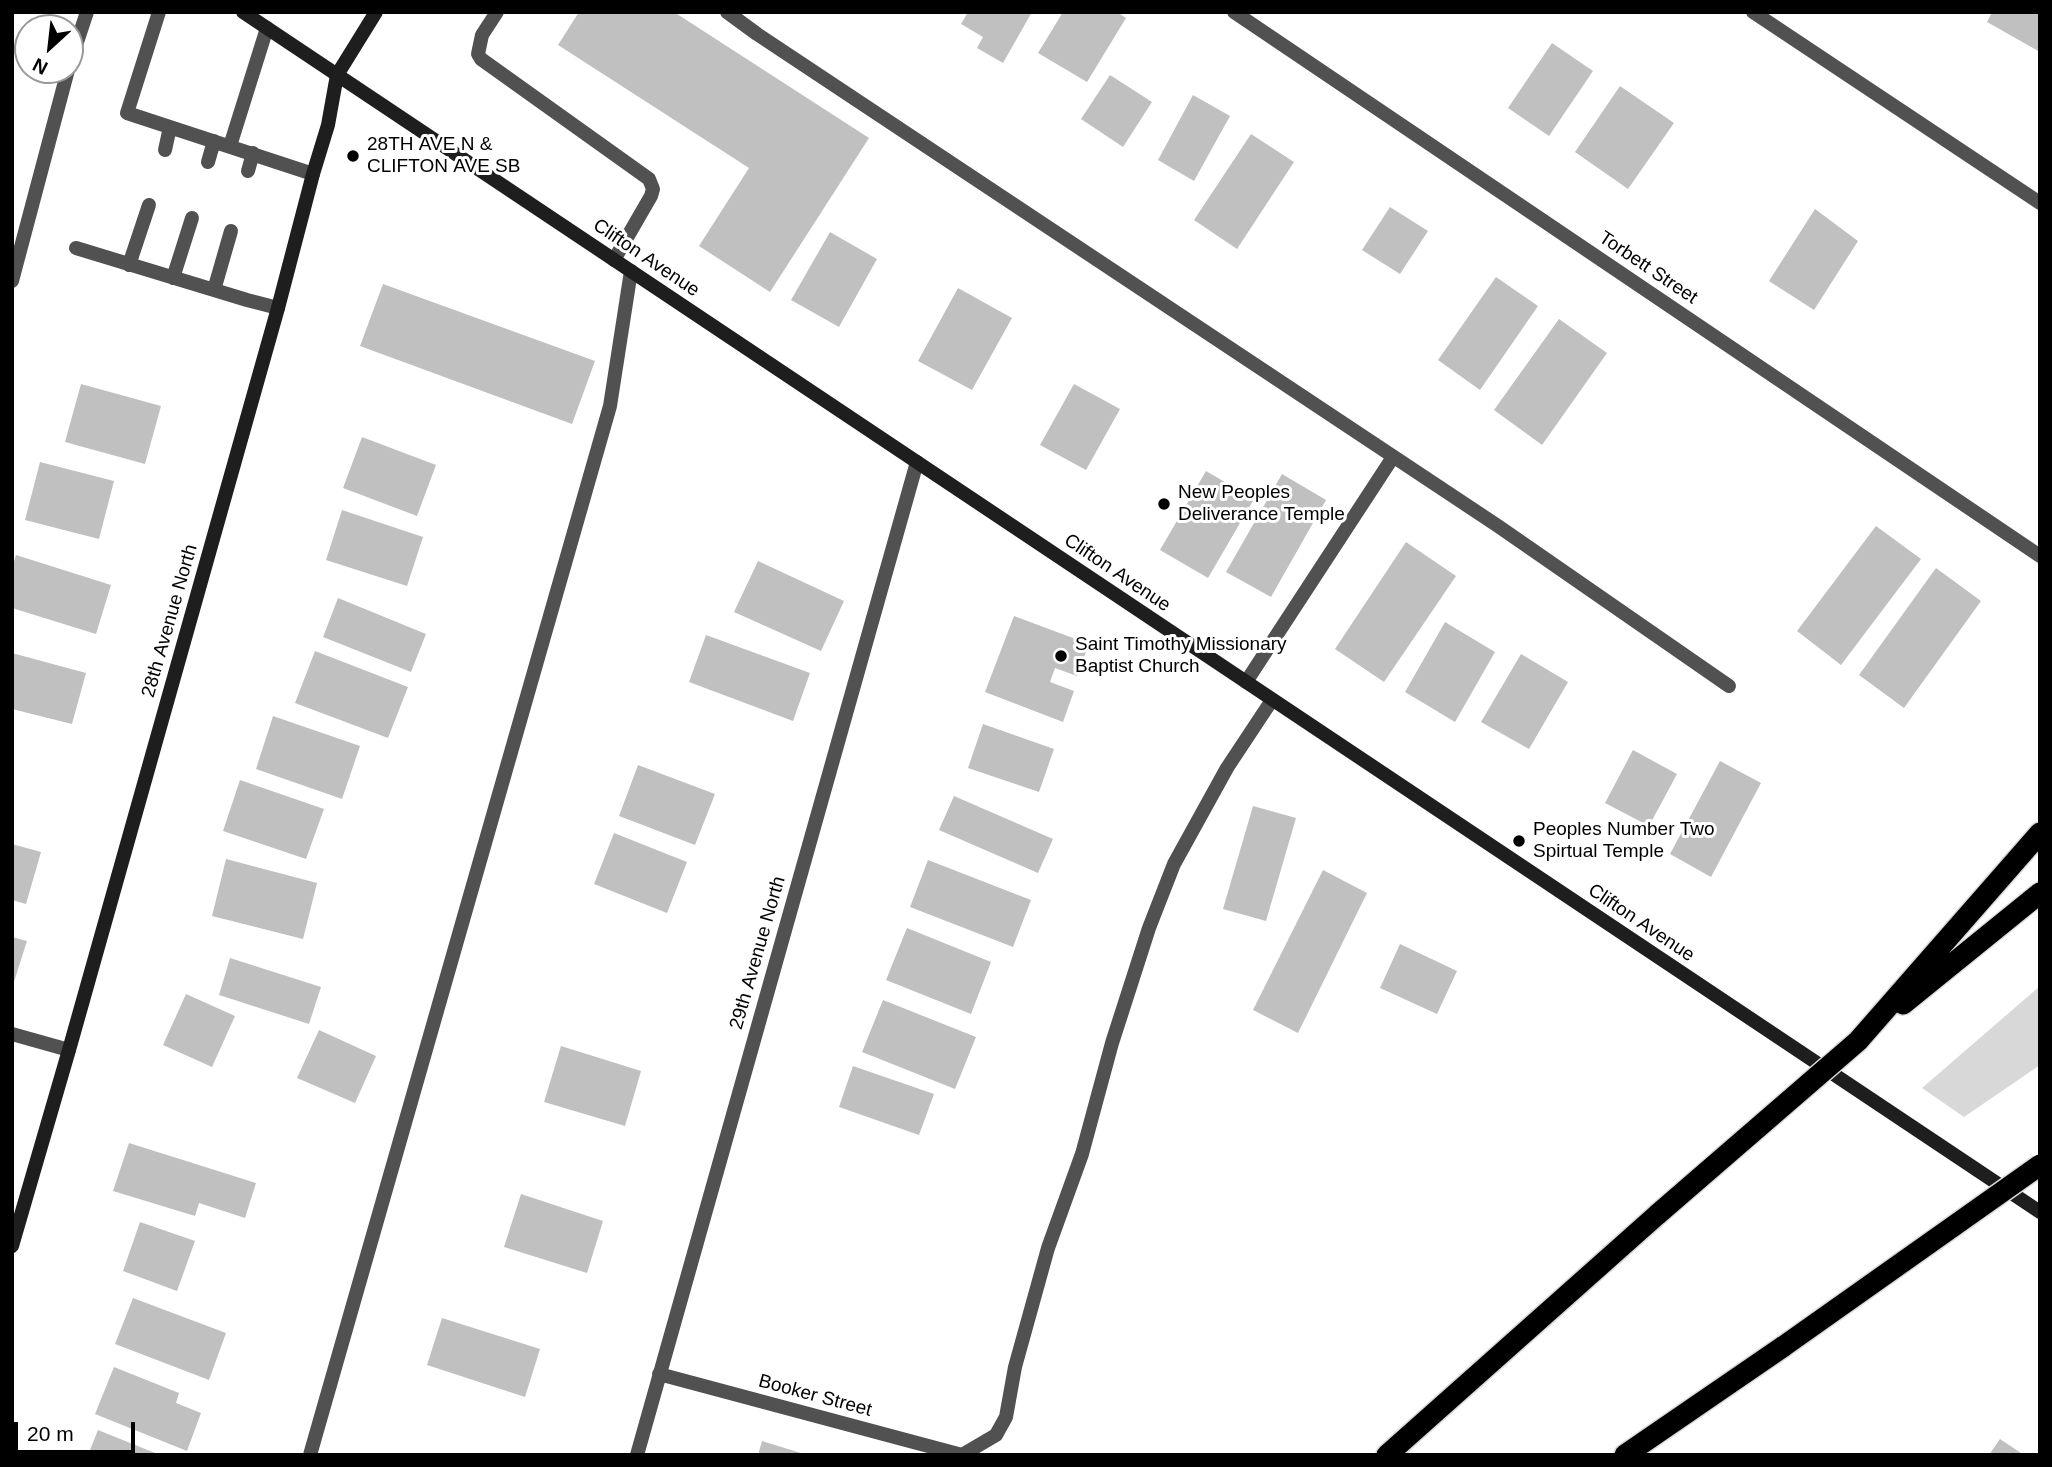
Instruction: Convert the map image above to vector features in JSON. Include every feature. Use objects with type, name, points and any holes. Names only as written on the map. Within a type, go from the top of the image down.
[{"type":"highway","points":[[1858,1041],[2040,833]]},
{"type":"highway","points":[[1387,1455],[1658,1214],[1858,1041],[2040,893]]},
{"type":"highway","points":[[1625,1455],[2040,1166]]},
{"type":"street","points":[[159,12],[127,113],[313,174]]},
{"type":"street","name":"Clifton Avenue","points":[[243,12],[2040,1212]]},
{"type":"street","name":"28th Avenue North","points":[[12,1246],[278,308],[328,125],[337,75],[376,12]]},
{"type":"street","points":[[497,12],[482,35],[478,54],[481,60],[649,178],[653,189],[651,196],[614,260]]},
{"type":"street","points":[[727,12],[1498,526],[1729,687]]},
{"type":"street","name":"Torbett Street","points":[[1234,12],[2040,556]]},
{"type":"street","points":[[1753,12],[2040,202]]},
{"type":"street","points":[[230,146],[267,28]]},
{"type":"street","points":[[12,281],[64,84]]},
{"type":"street","points":[[165,150],[170,127]]},
{"type":"street","points":[[208,162],[214,141]]},
{"type":"street","points":[[248,171],[253,153]]},
{"type":"street","points":[[129,265],[149,205]]},
{"type":"street","points":[[173,278],[192,218]]},
{"type":"street","points":[[214,290],[231,231]]},
{"type":"street","points":[[76,248],[278,308]]},
{"type":"street","points":[[310,1455],[610,406],[631,271]]},
{"type":"street","points":[[1247,682],[1393,457]]},
{"type":"street","name":"29th Avenue North","points":[[637,1455],[917,462]]},
{"type":"street","points":[[962,1455],[996,1435],[1006,1417],[1016,1367],[1048,1248],[1082,1154],[1112,1043],[1149,928],[1174,864],[1227,768],[1272,700]]},
{"type":"street","points":[[12,1034],[69,1049]]},
{"type":"street","name":"Booker Street","points":[[659,1374],[962,1455]]},
{"type":"shaded area","points":[[2040,986],[2040,1065],[1964,1117],[1922,1088]]},
{"type":"building","points":[[579,12],[674,12],[869,138],[770,292],[699,246],[749,168],[558,45]]},
{"type":"building","points":[[968,12],[1032,12],[1003,63],[977,48],[983,37],[961,24]]},
{"type":"building","points":[[1063,12],[1117,12],[1126,18],[1087,82],[1038,53]]},
{"type":"building","points":[[1992,12],[2040,12],[2040,52],[1987,22]]},
{"type":"building","points":[[1552,43],[1593,71],[1549,136],[1508,108]]},
{"type":"building","points":[[1110,75],[1152,102],[1123,147],[1081,119]]},
{"type":"building","points":[[1620,86],[1674,123],[1628,189],[1575,152]]},
{"type":"building","points":[[1193,95],[1230,116],[1194,181],[1158,160]]},
{"type":"building","points":[[1251,134],[1294,162],[1237,249],[1194,220]]},
{"type":"building","points":[[1390,207],[1428,231],[1400,274],[1362,250]]},
{"type":"building","points":[[1815,209],[1858,241],[1814,310],[1769,281]]},
{"type":"building","points":[[830,232],[877,259],[839,327],[791,300]]},
{"type":"building","points":[[1496,277],[1538,306],[1480,390],[1438,360]]},
{"type":"building","points":[[383,284],[595,361],[572,424],[360,346]]},
{"type":"building","points":[[958,288],[1012,318],[972,390],[918,361]]},
{"type":"building","points":[[1559,319],[1607,353],[1542,445],[1494,410]]},
{"type":"building","points":[[81,384],[161,406],[145,464],[65,442]]},
{"type":"building","points":[[1074,384],[1120,409],[1086,470],[1040,445]]},
{"type":"building","points":[[362,437],[436,465],[417,516],[343,488]]},
{"type":"building","points":[[40,462],[114,481],[99,539],[25,520]]},
{"type":"building","points":[[1206,471],[1254,499],[1208,578],[1160,550]]},
{"type":"building","points":[[1282,474],[1326,500],[1271,597],[1226,572]]},
{"type":"building","points":[[342,510],[423,537],[407,586],[326,560]]},
{"type":"building","points":[[1876,526],[1921,559],[1841,665],[1797,631]]},
{"type":"building","points":[[1406,542],[1456,576],[1384,682],[1335,649]]},
{"type":"building","points":[[16,555],[111,585],[96,634],[12,608],[12,568]]},
{"type":"building","points":[[758,561],[844,601],[821,651],[734,612]]},
{"type":"building","points":[[1936,568],[1981,601],[1904,708],[1859,675]]},
{"type":"building","points":[[338,598],[426,634],[411,672],[323,637]]},
{"type":"building","points":[[1014,616],[1089,644],[1077,676],[1055,668],[1050,682],[1074,691],[1063,722],[985,692]]},
{"type":"building","points":[[1445,622],[1495,652],[1455,722],[1405,692]]},
{"type":"building","points":[[706,635],[810,673],[793,721],[689,682]]},
{"type":"building","points":[[315,651],[408,687],[388,738],[295,703]]},
{"type":"building","points":[[12,653],[86,673],[72,724],[12,709]]},
{"type":"building","points":[[1521,654],[1568,682],[1529,749],[1481,722]]},
{"type":"building","points":[[273,716],[360,746],[342,799],[256,769]]},
{"type":"building","points":[[983,724],[1054,749],[1039,792],[968,768]]},
{"type":"building","points":[[1633,750],[1677,774],[1649,826],[1605,803]]},
{"type":"building","points":[[1720,761],[1761,783],[1711,877],[1670,854]]},
{"type":"building","points":[[638,765],[715,794],[695,845],[619,816]]},
{"type":"building","points":[[240,780],[324,809],[306,859],[223,831]]},
{"type":"building","points":[[954,796],[1053,839],[1038,873],[939,830]]},
{"type":"building","points":[[1253,806],[1296,818],[1266,921],[1223,909]]},
{"type":"building","points":[[614,833],[687,862],[667,913],[594,884]]},
{"type":"building","points":[[12,844],[41,852],[26,904],[12,900]]},
{"type":"building","points":[[226,859],[317,883],[303,939],[212,916]]},
{"type":"building","points":[[928,860],[1031,900],[1013,947],[910,907]]},
{"type":"building","points":[[1323,870],[1367,893],[1298,1033],[1253,1010]]},
{"type":"building","points":[[907,928],[991,962],[971,1014],[886,980]]},
{"type":"building","points":[[12,937],[27,941],[13,985],[12,985]]},
{"type":"building","points":[[1400,944],[1457,971],[1437,1014],[1380,988]]},
{"type":"building","points":[[230,958],[321,987],[309,1024],[219,995]]},
{"type":"building","points":[[186,994],[235,1016],[212,1067],[163,1045]]},
{"type":"building","points":[[883,1000],[976,1037],[955,1089],[862,1052]]},
{"type":"building","points":[[319,1030],[376,1056],[355,1103],[297,1078]]},
{"type":"building","points":[[561,1046],[641,1071],[625,1126],[544,1102]]},
{"type":"building","points":[[853,1066],[934,1094],[919,1135],[839,1107]]},
{"type":"building","points":[[129,1143],[256,1183],[245,1218],[199,1203],[195,1216],[113,1191]]},
{"type":"building","points":[[521,1194],[603,1221],[587,1273],[504,1247]]},
{"type":"building","points":[[140,1222],[195,1241],[177,1291],[123,1271]]},
{"type":"building","points":[[133,1298],[226,1333],[209,1380],[115,1344]]},
{"type":"building","points":[[442,1318],[540,1349],[525,1397],[427,1365]]},
{"type":"building","points":[[114,1367],[179,1393],[176,1403],[201,1413],[187,1451],[95,1414]]},
{"type":"building","points":[[98,1430],[160,1455],[88,1455]]},
{"type":"building","points":[[2000,1439],[2024,1455],[1989,1455]]},
{"type":"building","points":[[762,1441],[804,1454],[804,1455],[758,1455]]},
{"type":"place","name":"28TH AVE N & CLIFTON AVE SB","points":[[353,156]]},
{"type":"place","name":"New Peoples Deliverance Temple","points":[[1164,504]]},
{"type":"place","name":"Saint Timothy Missionary Baptist Church","points":[[1061,656]]},
{"type":"place","name":"Peoples Number Two Spirtual Temple","points":[[1519,841]]}]
